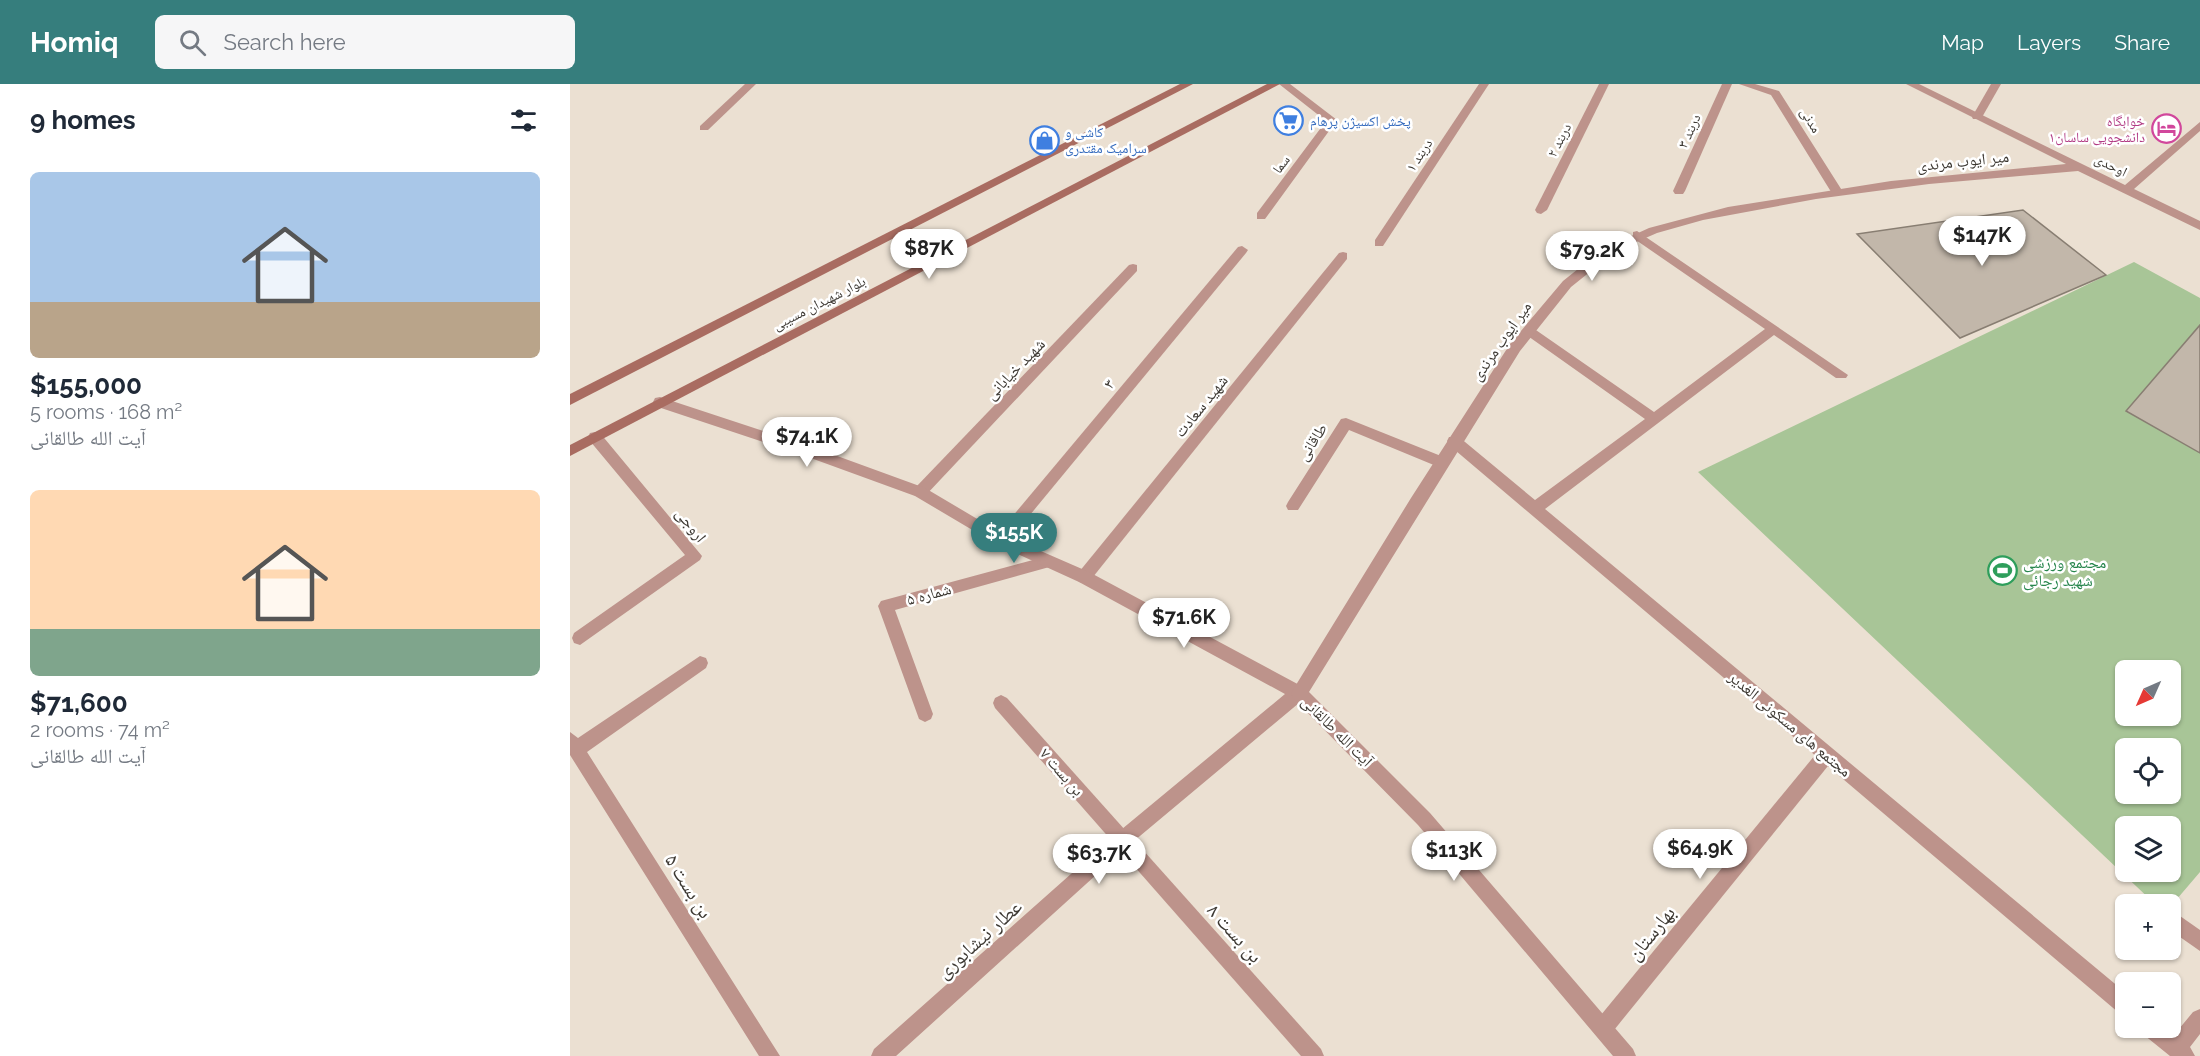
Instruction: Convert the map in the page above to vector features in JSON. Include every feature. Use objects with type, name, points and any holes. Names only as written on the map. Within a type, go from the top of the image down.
[{"type":"main road","name":"بلوار شهیدان مسیبی","points":[[570,400],[1188,84]]},
{"type":"main road","name":"بلوار شهیدان مسیبی","points":[[570,451],[660,402],[1275,84]]},
{"type":"street","points":[[704,128],[751,84]]},
{"type":"street","name":"سما","points":[[1261,216],[1332,120],[1284,84]]},
{"type":"street","name":"دربند ۱","points":[[1379,243],[1484,84]]},
{"type":"street","name":"دربند ۲","points":[[1541,210],[1604,84]]},
{"type":"street","name":"دربند ۳","points":[[1678,191],[1727,84]]},
{"type":"street","name":"مدنی","points":[[1744,84],[1775,93],[1837,192]]},
{"type":"street","name":"اوحدی","points":[[1911,84],[2200,226]]},
{"type":"street","points":[[1977,117],[1996,84]]},
{"type":"street","points":[[2126,190],[2200,125]]},
{"type":"street","name":"میر ایوب مرندی","points":[[1299,693],[1482,397],[1549,302],[1587,266],[1637,236],[1695,217],[1837,192],[2027,170],[2080,167]]},
{"type":"street","points":[[1637,236],[1841,375]]},
{"type":"street","name":"۳","points":[[1001,540],[1242,249]]},
{"type":"street","name":"شهید سعادت","points":[[1084,577],[1343,255]]},
{"type":"street","name":"شهید خیابانی","points":[[920,492],[1133,268]]},
{"type":"street","points":[[1534,509],[1774,329]]},
{"type":"street","points":[[1529,331],[1656,419]]},
{"type":"street","name":"آیت الله طالقانی","points":[[660,402],[813,453],[920,492],[1001,540],[1084,577],[1299,693],[1424,819],[1626,1056]]},
{"type":"street","name":"طاقانی","points":[[1293,506],[1346,423],[1441,462]]},
{"type":"street","name":"اروجی","points":[[580,638],[695,556],[595,437]]},
{"type":"street","name":"مجتمع های مسکونی الغدیر","points":[[1454,441],[2115,997]]},
{"type":"street","name":"شماره ۵","points":[[925,714],[886,606],[1048,562]]},
{"type":"street","points":[[573,744],[700,663]]},
{"type":"street","name":"عطار نیشابوری","points":[[881,1056],[1122,840],[1299,693]]},
{"type":"street","name":"بن بست ۷","points":[[1001,703],[1122,840]]},
{"type":"street","name":"بن بست ۵","points":[[573,744],[770,1056]]},
{"type":"street","name":"بهارستان","points":[[1603,1028],[1826,755]]},
{"type":"street","name":"بن بست ۸","points":[[1122,840],[1314,1056]]},
{"type":"street","points":[[2181,927],[2200,942]]},
{"type":"street","points":[[2163,1038],[2180,1052],[2200,1019]]},
{"type":"green space","name":"مجتمع ورزشی شهید رجائی","points":[[2134,262],[2200,298],[2200,872],[2181,894],[2144,894],[2132,882],[2181,882],[2181,816],[2115,816],[2115,866],[1698,472]]},
{"type":"building","points":[[2023,210],[2106,275],[1960,338],[1857,234]]},
{"type":"building","points":[[2200,325],[2200,453],[2126,411]]},
{"type":"place","name":"پخش اکسیژن پرهام","points":[[1289,121]]},
{"type":"place","name":"خوابگاه دانشجویی ساسان۱","points":[[2166,129]]},
{"type":"place","name":"کاشی و سرامیک مقتدری","points":[[1044,140]]},
{"type":"place","name":"مجتمع ورزشی شهید رجائی","points":[[2002,571]]}]
